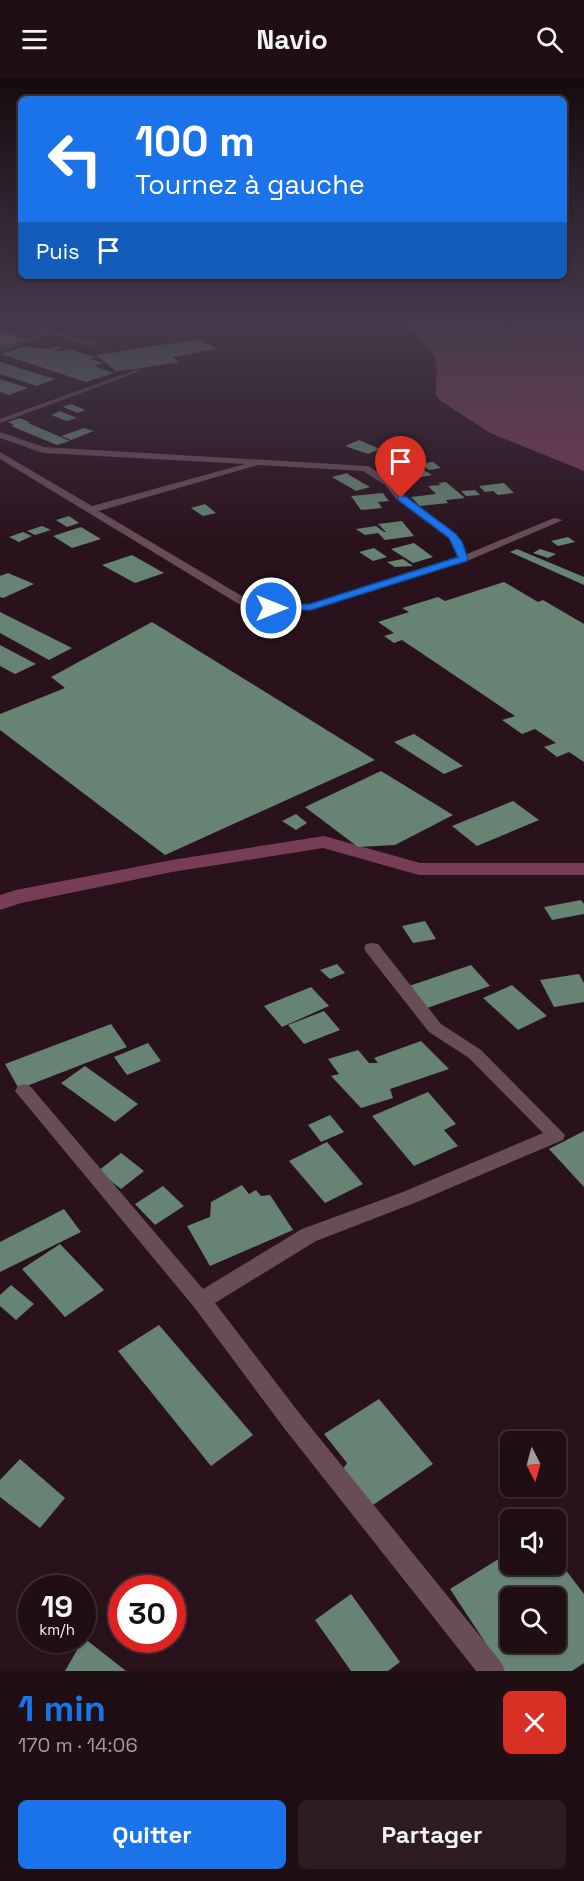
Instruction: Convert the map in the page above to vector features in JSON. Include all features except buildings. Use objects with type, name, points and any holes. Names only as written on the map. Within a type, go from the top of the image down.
[{"type":"street","points":[[0,435],[43,450],[365,468],[388,483],[401,498],[452,536],[457,542],[463,559]]},
{"type":"street","points":[[0,455],[256,608],[311,607],[463,559],[558,520]]},
{"type":"street","points":[[90,510],[267,461]]},
{"type":"street","points":[[201,1301],[309,1235],[410,1197],[556,1135],[475,1054],[435,1028],[372,948]]},
{"type":"street","points":[[24,1091],[201,1301],[292,1421],[492,1671]]},
{"type":"lane","points":[[0,421],[79,394]]},
{"type":"shaded area","points":[[584,394],[584,471],[490,433],[441,401],[436,395]]},
{"type":"waterway","points":[[0,903],[16,897],[172,866],[324,842],[419,869],[584,869]]},
{"type":"route","points":[[271,608],[311,607],[463,559],[457,542],[452,536],[401,498]]}]
